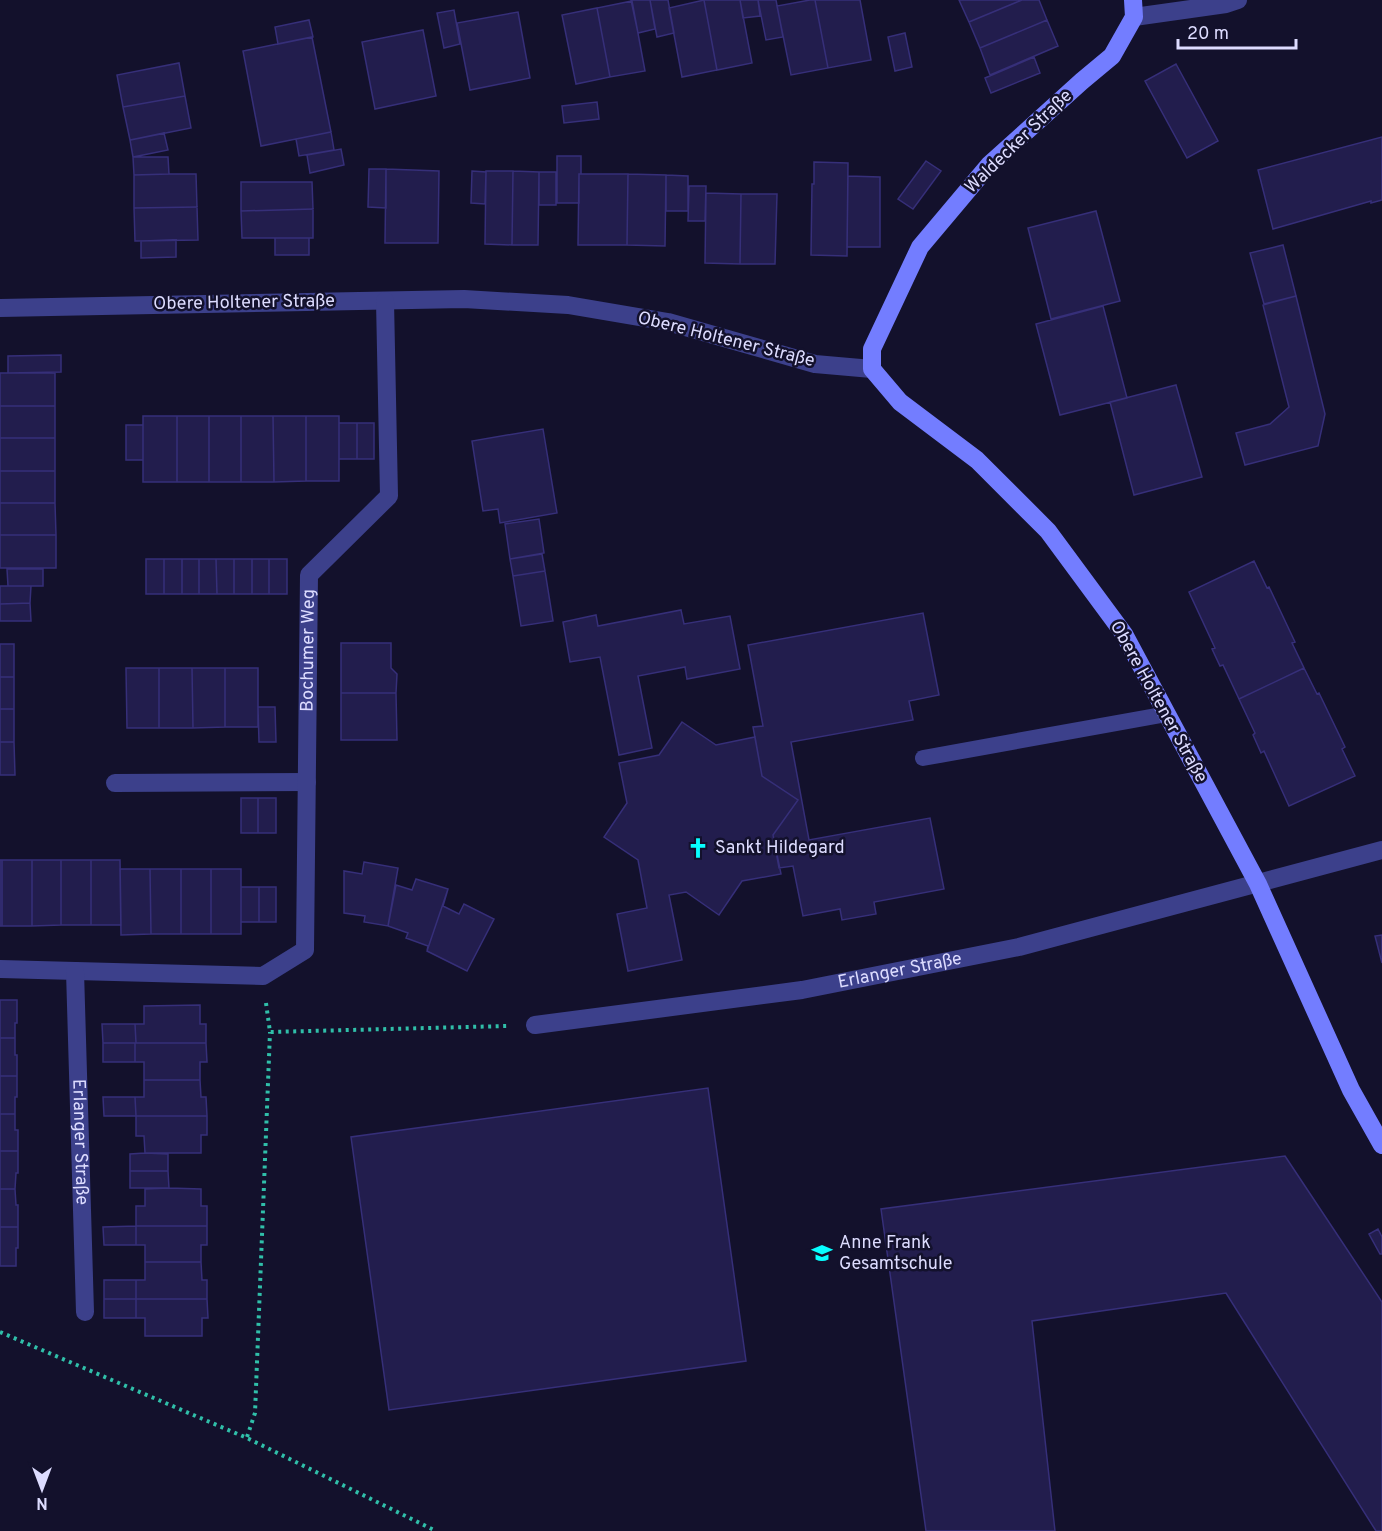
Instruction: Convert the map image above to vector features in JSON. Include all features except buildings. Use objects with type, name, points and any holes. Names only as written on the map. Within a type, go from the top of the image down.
[{"type":"street","name":"Waldecker Straße","points":[[872,369],[872,349],[920,247],[989,165],[1112,56],[1133,8],[1226,4],[1238,0]]},
{"type":"street","name":"Obere Holtener Straße","points":[[0,308],[464,299],[568,305],[668,322],[815,364],[872,369],[900,402],[977,460],[1048,531],[1124,634],[1258,884],[1351,1090],[1382,1145]]},
{"type":"street","name":"Bochumer Weg","points":[[263,976],[304,950],[309,575],[388,496],[385,301]]},
{"type":"street","points":[[115,783],[307,782]]},
{"type":"street","name":"Erlanger Straße","points":[[535,1025],[802,990],[1018,947],[1382,850]]},
{"type":"street","points":[[0,969],[263,976]]},
{"type":"street","name":"Erlanger Straße","points":[[75,971],[85,1312]]},
{"type":"lane","points":[[923,758],[1167,714]]},
{"type":"path","points":[[247,1438],[255,1413],[270,1032],[263,976]]},
{"type":"path","points":[[270,1032],[535,1025]]},
{"type":"path","points":[[0,1332],[247,1438],[436,1531]]},
{"type":"place","name":"Sankt Hildegard","points":[[698,848]]},
{"type":"place","name":"Anne Frank Gesamtschule","points":[[822,1253]]}]
